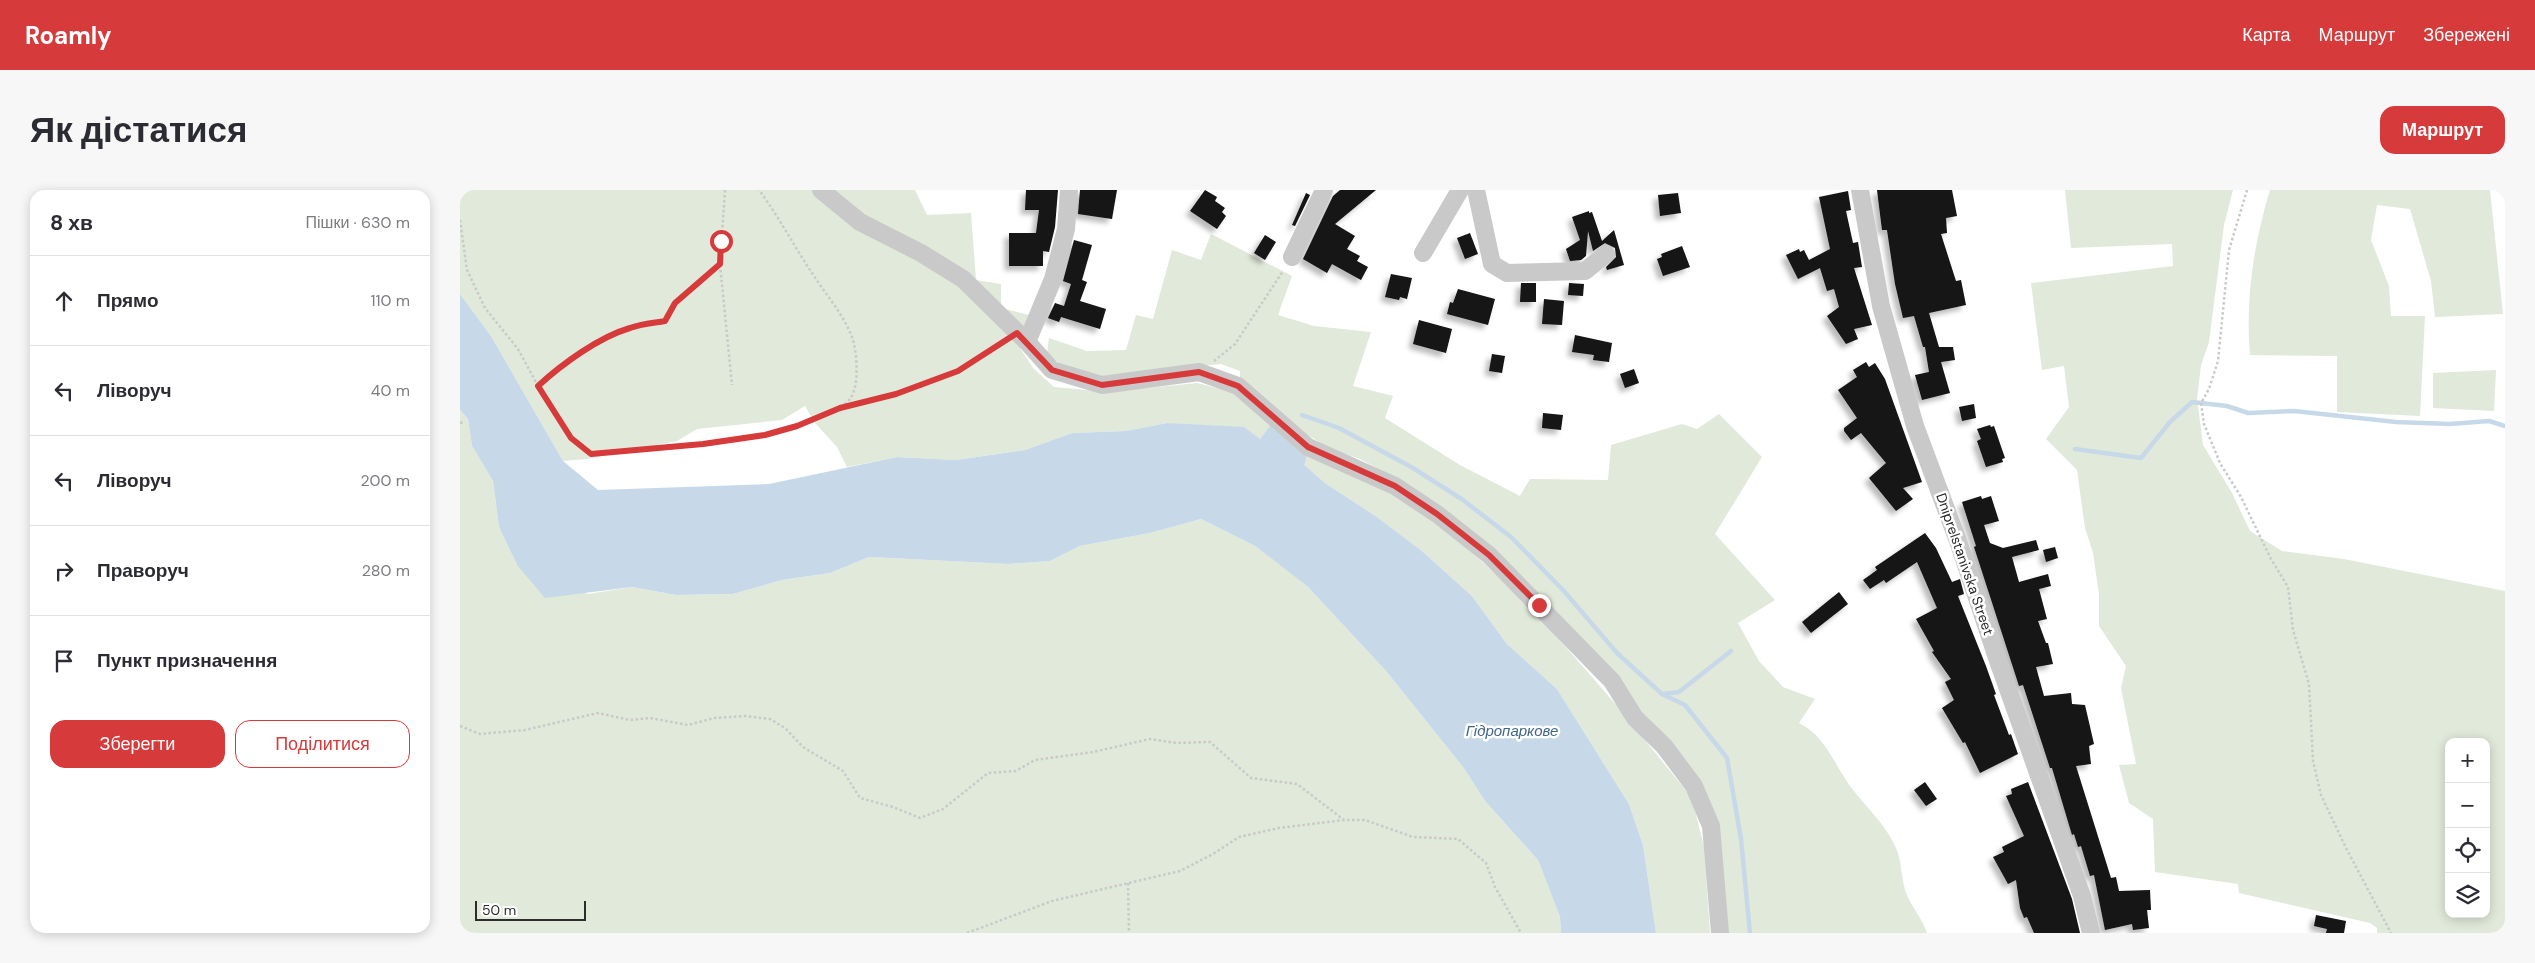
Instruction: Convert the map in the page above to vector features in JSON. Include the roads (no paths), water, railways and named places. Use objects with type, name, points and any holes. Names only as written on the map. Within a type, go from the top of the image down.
[{"type":"street","points":[[821,190],[860,222],[921,253],[963,279],[1022,337],[1052,370],[1102,385],[1199,372],[1238,386],[1308,447],[1395,486],[1437,514],[1489,555],[1612,681],[1635,718],[1664,746],[1694,786],[1710,826],[1720,933]]},
{"type":"street","points":[[1022,337],[1053,279],[1066,229],[1069,190]]},
{"type":"street","points":[[1292,257],[1324,190]]},
{"type":"street","points":[[1423,253],[1460,190]]},
{"type":"street","points":[[1476,190],[1492,264],[1507,273],[1585,271],[1606,254]]},
{"type":"street","name":"Dniprelstanivska Street","points":[[1860,190],[1881,306],[1915,426],[1958,541],[2001,671],[2082,896],[2091,933]]},
{"type":"water","name":"Гідропаркове","points":[[460,294],[491,336],[563,461],[598,490],[769,484],[897,457],[956,460],[1025,450],[1072,433],[1126,431],[1167,423],[1244,427],[1260,439],[1271,424],[1308,453],[1304,465],[1325,483],[1377,517],[1422,551],[1472,596],[1507,644],[1557,689],[1629,804],[1643,845],[1656,933],[1561,933],[1560,917],[1538,860],[1485,801],[1463,767],[1386,671],[1308,587],[1255,546],[1201,519],[1150,533],[1080,546],[1050,561],[1008,564],[869,557],[830,573],[782,580],[733,594],[676,595],[632,587],[545,598],[517,565],[499,527],[493,481],[472,446],[468,419],[460,410]]},
{"type":"waterway","points":[[2075,449],[2141,458],[2170,422],[2192,402],[2227,406],[2248,413],[2294,411],[2396,422],[2450,424],[2489,421],[2505,426]]},
{"type":"waterway","points":[[1302,415],[1339,428],[1413,468],[1463,500],[1511,537],[1563,590],[1617,653],[1662,694],[1685,705],[1727,758],[1741,839],[1750,933]]},
{"type":"waterway","points":[[1662,694],[1679,692],[1731,651]]}]
